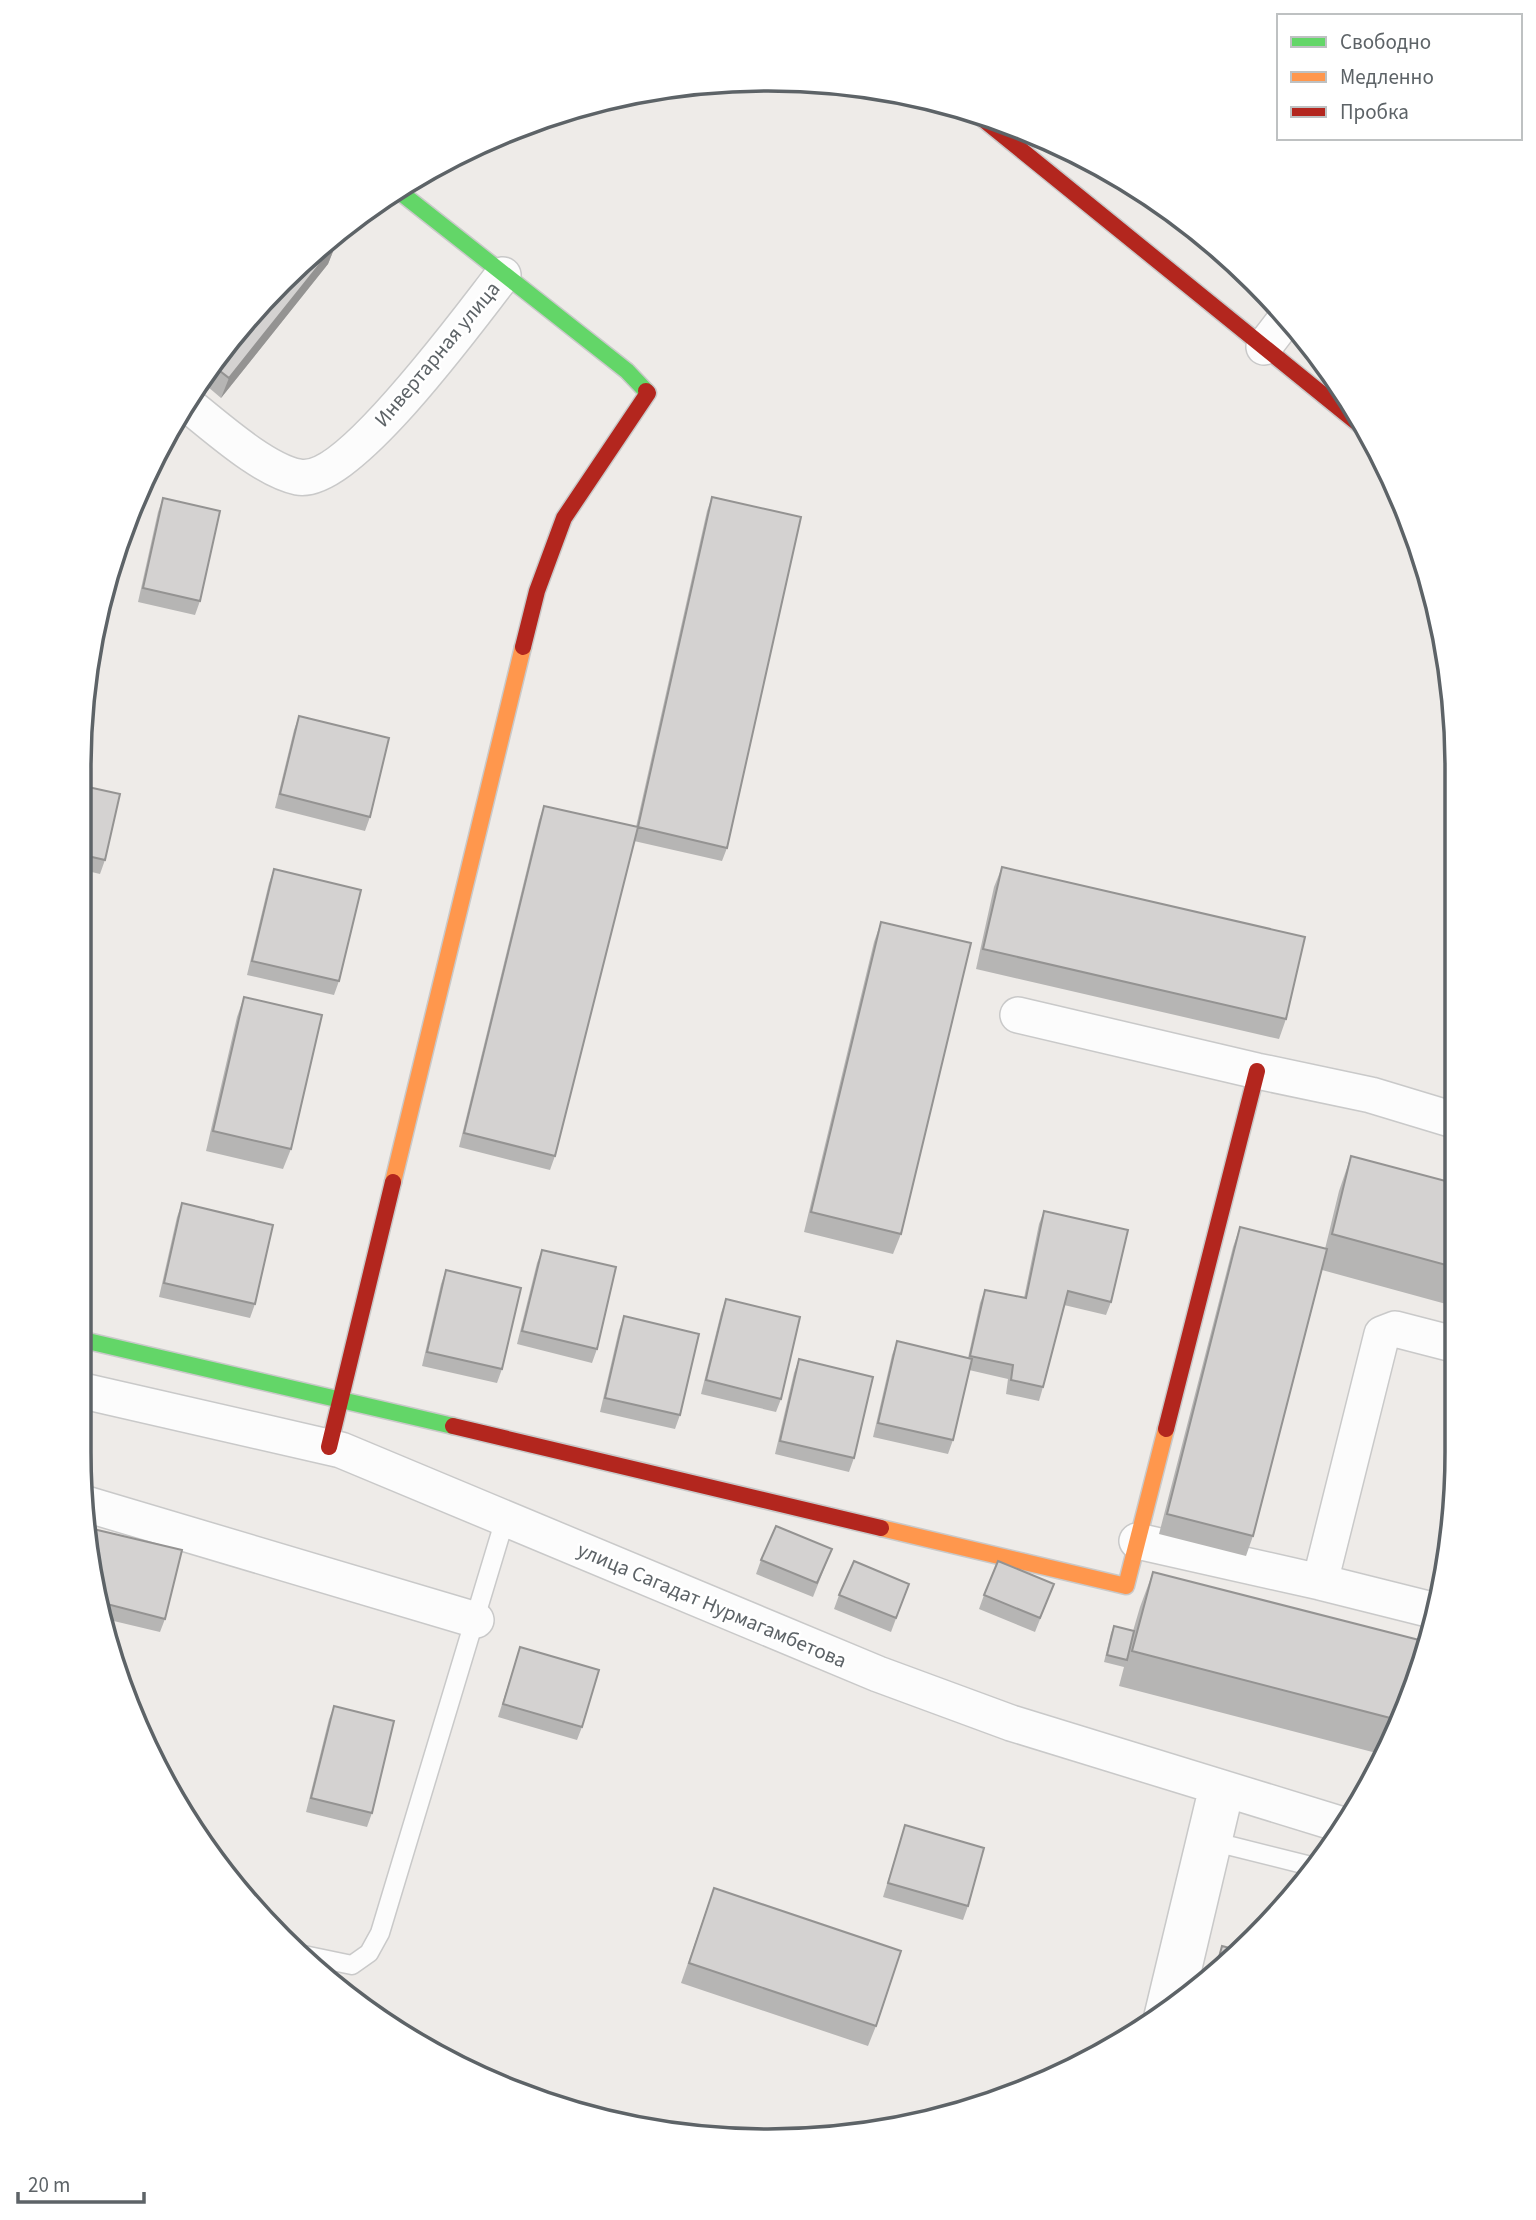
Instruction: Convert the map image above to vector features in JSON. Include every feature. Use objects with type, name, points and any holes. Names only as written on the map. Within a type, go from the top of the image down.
[{"type":"street","points":[[999,132],[1342,411]]},
{"type":"street","name":"Инвертарная улица","points":[[194,410],[254,456],[299,478],[321,472],[349,454],[393,413],[503,275],[406,197]]},
{"type":"street","points":[[329,1447],[537,591],[564,518],[648,393],[626,371],[503,275]]},
{"type":"street","points":[[1264,348],[1280,326]]},
{"type":"street","points":[[1018,1015],[1257,1071],[1371,1094],[1445,1117]]},
{"type":"street","points":[[91,1342],[1126,1586],[1257,1071]]},
{"type":"street","points":[[1320,1582],[1382,1334],[1395,1329],[1445,1342]]},
{"type":"street","name":"улица Сагадат Нурмагамбетова","points":[[91,1393],[329,1447],[878,1674],[1011,1723],[1334,1823]]},
{"type":"street","points":[[93,1506],[475,1620]]},
{"type":"street","points":[[1137,1541],[1426,1609]]},
{"type":"street","points":[[1167,1998],[1225,1790]]},
{"type":"lane","points":[[319,1958],[352,1965],[369,1953],[380,1933],[505,1518]]},
{"type":"lane","points":[[1190,1981],[1223,1844],[1225,1790]]},
{"type":"lane","points":[[1223,1844],[1305,1864]]},
{"type":"building","points":[[328,254],[229,378],[220,371],[231,356],[289,289]]},
{"type":"building","points":[[712,497],[801,517],[727,848],[638,827]]},
{"type":"building","points":[[163,498],[220,511],[200,601],[143,588]]},
{"type":"building","points":[[299,716],[389,738],[370,817],[280,794]]},
{"type":"building","points":[[91,788],[120,794],[105,860],[91,857]]},
{"type":"building","points":[[544,806],[638,827],[555,1156],[464,1133]]},
{"type":"building","points":[[1002,867],[1305,937],[1286,1019],[983,949]]},
{"type":"building","points":[[274,869],[361,890],[339,981],[252,961]]},
{"type":"building","points":[[881,922],[971,943],[901,1234],[811,1212]]},
{"type":"building","points":[[244,997],[322,1015],[291,1149],[213,1131]]},
{"type":"building","points":[[1351,1156],[1445,1181],[1445,1265],[1332,1234]]},
{"type":"building","points":[[182,1203],[273,1225],[255,1304],[164,1283]]},
{"type":"building","points":[[1044,1211],[1128,1230],[1111,1302],[1068,1291],[1043,1387],[1011,1380],[1013,1365],[970,1356],[985,1290],[1026,1298]]},
{"type":"building","points":[[1240,1227],[1327,1249],[1253,1536],[1167,1514]]},
{"type":"building","points":[[542,1250],[616,1267],[597,1349],[522,1331]]},
{"type":"building","points":[[446,1270],[521,1288],[502,1369],[427,1352]]},
{"type":"building","points":[[726,1299],[800,1317],[781,1399],[706,1380]]},
{"type":"building","points":[[624,1316],[699,1334],[680,1415],[605,1398]]},
{"type":"building","points":[[897,1341],[972,1359],[953,1440],[878,1423]]},
{"type":"building","points":[[799,1359],[873,1377],[854,1458],[780,1441]]},
{"type":"building","points":[[776,1526],[832,1549],[817,1583],[761,1560]]},
{"type":"building","points":[[96,1530],[182,1550],[165,1619],[109,1605]]},
{"type":"building","points":[[854,1561],[909,1584],[896,1618],[839,1595]]},
{"type":"building","points":[[998,1561],[1054,1584],[1040,1618],[984,1595]]},
{"type":"building","points":[[1153,1572],[1418,1640],[1390,1718],[1132,1651]]},
{"type":"building","points":[[1114,1626],[1134,1631],[1127,1660],[1107,1655]]},
{"type":"building","points":[[520,1647],[599,1670],[582,1727],[503,1704]]},
{"type":"building","points":[[334,1706],[394,1721],[372,1813],[311,1798]]},
{"type":"building","points":[[905,1825],[984,1848],[968,1906],[888,1883]]},
{"type":"building","points":[[714,1888],[901,1951],[876,2026],[689,1963]]},
{"type":"building","points":[[1222,1946],[1229,1948],[1219,1956]]},
{"type":"traffic: fast","points":[[406,197],[627,371],[646,391]]},
{"type":"traffic: fast","points":[[91,1342],[453,1426]]},
{"type":"traffic: slow","points":[[393,1182],[523,647]]},
{"type":"traffic: slow","points":[[881,1528],[1126,1586],[1166,1429]]},
{"type":"traffic: jam","points":[[999,132],[1342,410]]},
{"type":"traffic: jam","points":[[523,647],[537,591],[564,518],[648,393],[646,391]]},
{"type":"traffic: jam","points":[[1166,1429],[1257,1071]]},
{"type":"traffic: jam","points":[[329,1447],[393,1182]]},
{"type":"traffic: jam","points":[[453,1426],[881,1528]]}]
